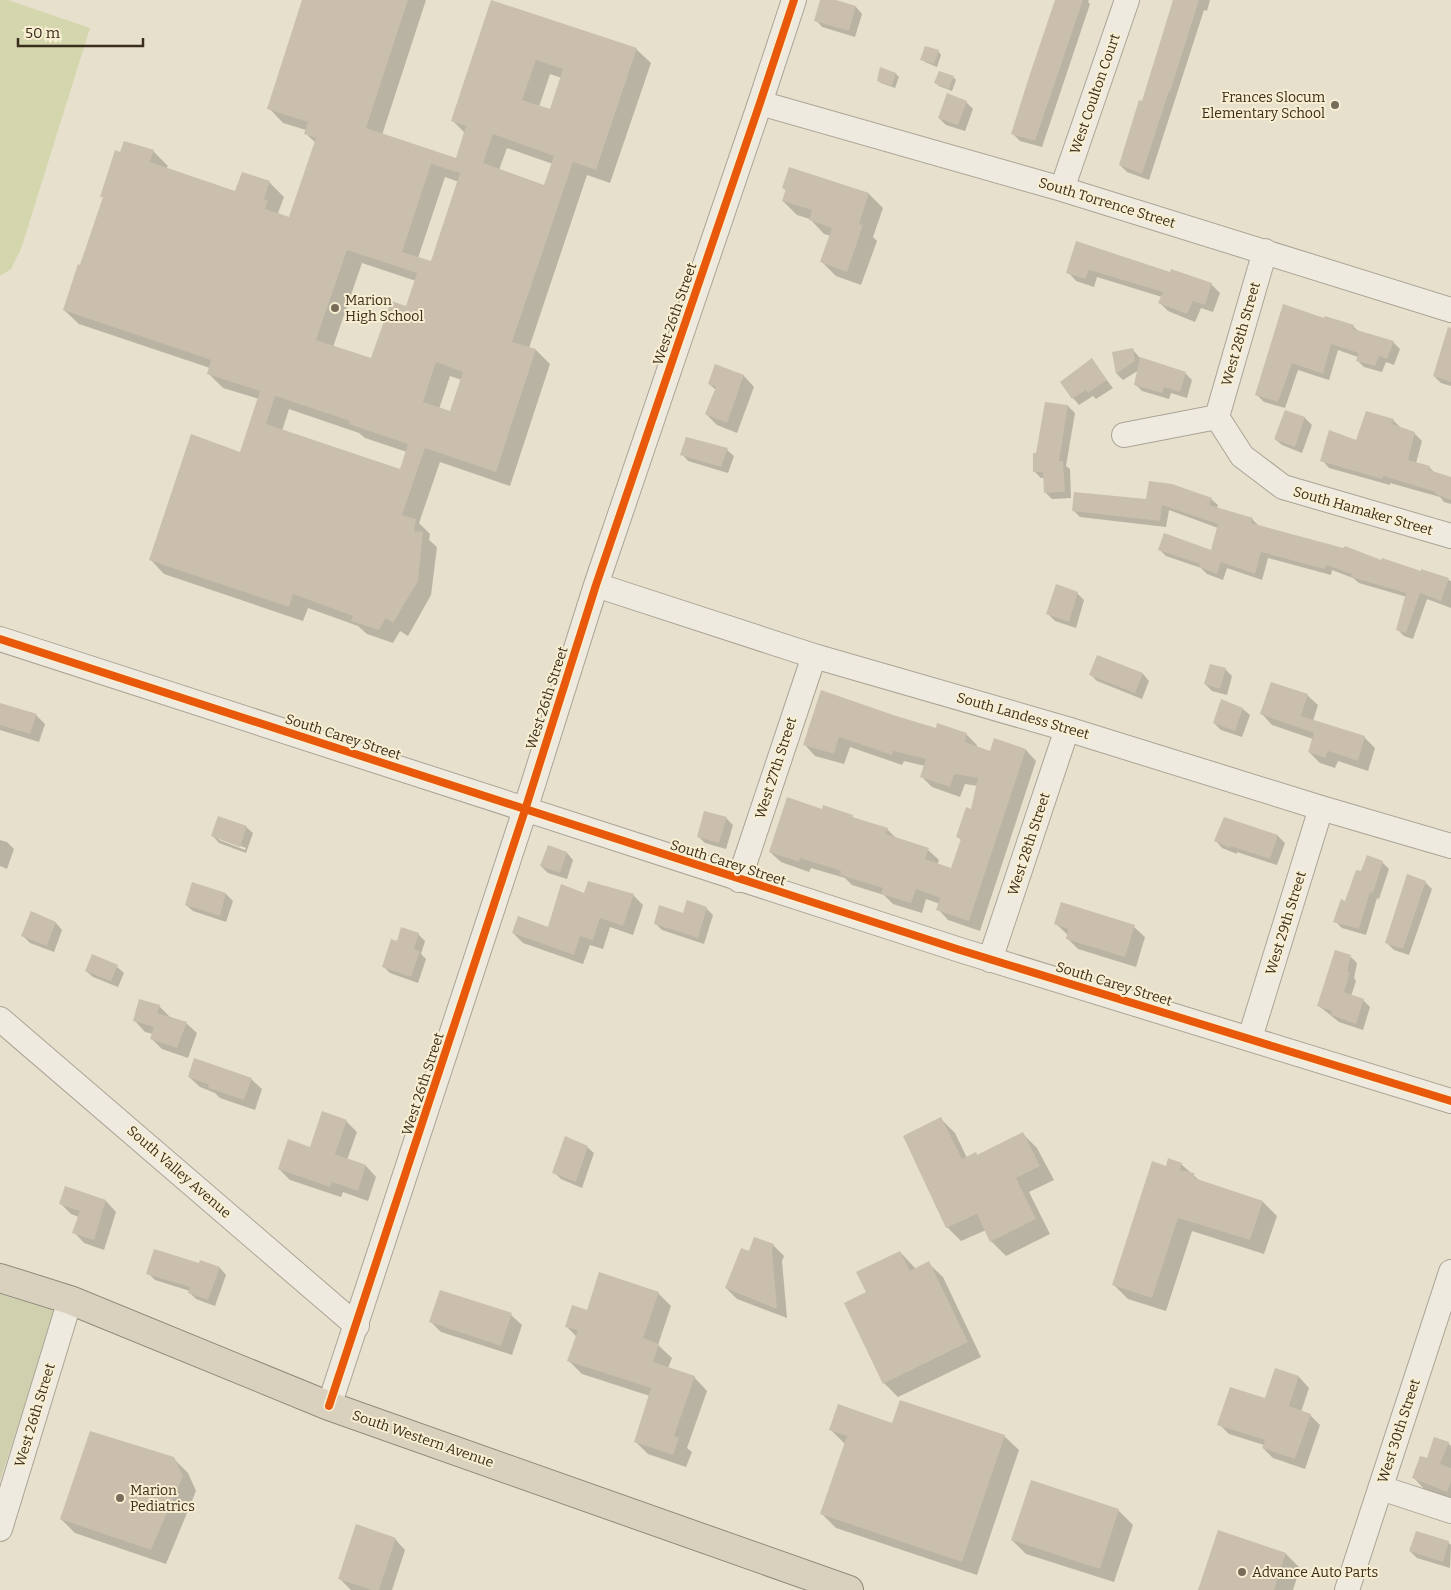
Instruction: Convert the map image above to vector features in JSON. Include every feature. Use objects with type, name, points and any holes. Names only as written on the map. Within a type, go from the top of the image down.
[{"type":"highway","name":"South Western Avenue","points":[[0,1278],[70,1300],[330,1406],[849,1590]]},
{"type":"street","name":"West 26th Street","points":[[330,1406],[525,810],[596,586],[794,0]]},
{"type":"street","name":"West Coulton Court","points":[[1062,189],[1127,0]]},
{"type":"street","name":"South Torrence Street","points":[[760,103],[1062,189],[1451,310]]},
{"type":"street","name":"West 28th Street","points":[[1218,416],[1265,251]]},
{"type":"street","points":[[1124,434],[1218,416]]},
{"type":"street","name":"South Hamaker Street","points":[[1218,416],[1242,456],[1283,487],[1451,536]]},
{"type":"street","name":"South Landess Street","points":[[596,586],[814,656],[1067,729],[1451,846]]},
{"type":"street","name":"South Carey Street","points":[[0,638],[739,880],[990,960],[1451,1101]]},
{"type":"street","name":"West 27th Street","points":[[739,880],[814,656]]},
{"type":"street","name":"West 28th Street","points":[[990,960],[1067,729]]},
{"type":"street","name":"West 29th Street","points":[[1250,1038],[1322,808]]},
{"type":"street","name":"South Valley Avenue","points":[[0,1019],[357,1326]]},
{"type":"street","name":"West 30th Street","points":[[1347,1590],[1451,1272]]},
{"type":"street","name":"West 26th Street","points":[[0,1529],[70,1300]]},
{"type":"street","points":[[1381,1488],[1451,1511]]},
{"type":"green space","points":[[0,0],[8,0],[90,28],[21,249],[11,269],[0,276]]},
{"type":"green space","points":[[0,1294],[55,1311],[0,1481]]},
{"type":"building","points":[[302,0],[408,0],[366,128],[456,158],[466,126],[451,121],[491,0],[637,48],[596,170],[573,162],[512,342],[536,349],[496,472],[425,448],[402,515],[416,519],[414,531],[423,532],[418,581],[393,623],[386,618],[379,630],[351,621],[353,616],[293,594],[289,607],[149,560],[191,434],[240,452],[260,391],[207,374],[211,360],[63,310],[103,197],[100,197],[115,150],[120,152],[124,141],[154,150],[150,162],[235,191],[242,172],[270,181],[264,199],[268,201],[265,209],[289,217],[316,138],[304,134],[308,122],[267,109]],"holes":[[[536,60],[563,69],[550,109],[522,100]],[[493,134],[554,156],[544,185],[483,163]],[[431,164],[460,173],[431,261],[402,252]],[[347,250],[417,273],[406,306],[391,301],[371,358],[316,340]],[[436,362],[463,372],[450,411],[423,402]],[[275,396],[350,421],[349,424],[408,444],[400,469],[266,424]]]},
{"type":"building","points":[[820,0],[836,0],[856,6],[849,31],[814,21]]},
{"type":"building","points":[[1055,0],[1083,0],[1035,141],[1011,134]]},
{"type":"building","points":[[1173,0],[1199,0],[1142,174],[1119,165],[1139,100],[1142,101]]},
{"type":"building","points":[[925,46],[939,50],[934,64],[920,60]]},
{"type":"building","points":[[880,67],[896,73],[892,86],[877,81]]},
{"type":"building","points":[[939,71],[954,76],[949,89],[934,83]]},
{"type":"building","points":[[947,93],[967,101],[958,125],[938,118]]},
{"type":"building","points":[[789,167],[869,193],[859,224],[863,225],[847,272],[820,262],[832,228],[809,220],[812,210],[782,201],[786,189],[782,188]]},
{"type":"building","points":[[1076,241],[1170,272],[1171,269],[1212,283],[1205,305],[1193,301],[1187,314],[1158,303],[1163,292],[1089,270],[1085,279],[1066,273]]},
{"type":"building","points":[[1283,304],[1324,318],[1325,316],[1354,325],[1353,329],[1394,341],[1387,359],[1379,356],[1375,366],[1356,361],[1358,353],[1331,344],[1323,374],[1292,363],[1278,402],[1255,395]]},
{"type":"building","points":[[1448,327],[1451,328],[1451,382],[1433,376]]},
{"type":"building","points":[[1133,348],[1135,361],[1116,374],[1112,352]]},
{"type":"building","points":[[1140,357],[1186,372],[1180,392],[1164,387],[1162,393],[1134,385]]},
{"type":"building","points":[[1092,358],[1107,380],[1088,393],[1086,390],[1072,399],[1060,382]]},
{"type":"building","points":[[715,364],[744,375],[727,423],[705,414],[716,387],[708,384]]},
{"type":"building","points":[[1045,402],[1068,405],[1059,461],[1063,461],[1065,492],[1044,493],[1043,472],[1033,472],[1033,453],[1036,453]]},
{"type":"building","points":[[1285,410],[1305,417],[1295,447],[1274,439]]},
{"type":"building","points":[[1366,411],[1394,419],[1392,424],[1415,432],[1408,460],[1430,466],[1429,470],[1451,477],[1451,500],[1435,494],[1436,492],[1383,476],[1382,479],[1320,461],[1329,430],[1356,440]]},
{"type":"building","points":[[686,437],[728,448],[721,467],[680,455]]},
{"type":"building","points":[[1149,481],[1172,484],[1212,498],[1209,505],[1253,518],[1251,523],[1343,548],[1345,546],[1381,560],[1382,558],[1449,578],[1441,601],[1420,593],[1406,633],[1396,630],[1406,593],[1351,577],[1352,574],[1326,565],[1325,569],[1261,552],[1255,574],[1221,562],[1217,574],[1199,567],[1200,564],[1158,550],[1164,533],[1211,550],[1218,524],[1162,505],[1160,521],[1072,511],[1074,492],[1146,499]]},
{"type":"building","points":[[1056,584],[1078,592],[1069,622],[1046,614]]},
{"type":"building","points":[[1097,655],[1143,673],[1135,693],[1089,675]]},
{"type":"building","points":[[1210,664],[1226,668],[1220,689],[1204,684]]},
{"type":"building","points":[[1271,682],[1308,694],[1301,716],[1365,736],[1358,761],[1328,751],[1325,758],[1308,752],[1314,733],[1260,714]]},
{"type":"building","points":[[821,690],[936,728],[937,723],[967,733],[965,742],[990,751],[994,738],[1026,749],[969,921],[936,910],[940,898],[916,889],[911,903],[881,894],[883,888],[840,875],[841,871],[800,858],[799,862],[769,852],[787,797],[822,809],[823,805],[853,815],[852,817],[888,828],[886,834],[929,848],[925,859],[951,868],[961,839],[956,837],[966,807],[971,809],[978,778],[954,774],[950,787],[920,777],[926,759],[893,751],[892,755],[839,737],[834,754],[803,745]]},
{"type":"building","points":[[1221,699],[1243,708],[1235,731],[1213,723]]},
{"type":"building","points":[[0,703],[37,714],[30,734],[0,725]]},
{"type":"building","points":[[704,811],[727,817],[719,843],[697,837]]},
{"type":"building","points":[[218,816],[247,826],[240,847],[211,836]]},
{"type":"building","points":[[1224,817],[1278,835],[1270,859],[1230,846],[1230,848],[1214,841]]},
{"type":"building","points":[[548,845],[567,852],[560,873],[540,866]]},
{"type":"building","points":[[1367,855],[1383,861],[1373,893],[1370,892],[1359,929],[1333,922],[1341,899],[1345,901],[1356,870],[1361,871]]},
{"type":"building","points":[[1407,874],[1426,881],[1403,949],[1385,943]]},
{"type":"building","points":[[588,881],[634,894],[623,926],[600,918],[593,940],[580,936],[574,955],[512,933],[518,916],[548,927],[561,884],[584,893]]},
{"type":"building","points":[[192,882],[226,893],[220,916],[185,905]]},
{"type":"building","points":[[687,900],[707,907],[698,938],[654,924],[659,905],[683,913]]},
{"type":"building","points":[[1061,902],[1135,925],[1125,957],[1066,939],[1068,929],[1054,924]]},
{"type":"building","points":[[31,911],[56,922],[47,946],[21,936]]},
{"type":"building","points":[[401,927],[419,933],[414,949],[420,951],[411,977],[382,967],[391,939],[397,941]]},
{"type":"building","points":[[1335,950],[1351,955],[1347,972],[1350,973],[1344,992],[1364,999],[1356,1024],[1331,1015],[1332,1011],[1317,1006]]},
{"type":"building","points":[[92,954],[118,965],[111,981],[85,971]]},
{"type":"building","points":[[139,999],[160,1005],[157,1013],[187,1022],[177,1048],[150,1039],[154,1027],[133,1021]]},
{"type":"building","points":[[194,1058],[252,1078],[244,1100],[208,1088],[209,1085],[188,1077]]},
{"type":"building","points":[[322,1111],[347,1120],[335,1154],[366,1165],[358,1191],[332,1182],[330,1187],[278,1169],[288,1139],[310,1147]]},
{"type":"building","points":[[941,1117],[962,1159],[976,1152],[977,1155],[1023,1132],[1040,1166],[1016,1178],[1036,1219],[990,1242],[977,1214],[946,1228],[903,1136]]},
{"type":"building","points":[[565,1136],[588,1146],[576,1182],[552,1173]]},
{"type":"building","points":[[1168,1158],[1182,1163],[1180,1170],[1194,1173],[1194,1178],[1263,1201],[1250,1240],[1178,1218],[1152,1298],[1112,1285],[1152,1161],[1166,1166]]},
{"type":"building","points":[[65,1186],[106,1200],[94,1240],[72,1233],[80,1211],[59,1204]]},
{"type":"building","points":[[754,1237],[774,1244],[772,1249],[777,1309],[725,1288],[741,1248],[749,1251]]},
{"type":"building","points":[[154,1249],[199,1263],[200,1260],[220,1267],[208,1300],[188,1293],[190,1287],[146,1274]]},
{"type":"building","points":[[900,1251],[910,1271],[929,1261],[968,1342],[883,1384],[844,1303],[866,1292],[856,1272]]},
{"type":"building","points":[[599,1272],[659,1292],[643,1338],[659,1344],[653,1362],[695,1376],[674,1436],[679,1438],[673,1455],[634,1442],[651,1388],[567,1361],[578,1330],[565,1327],[572,1305],[587,1310]]},
{"type":"building","points":[[440,1290],[512,1313],[501,1346],[429,1322]]},
{"type":"building","points":[[1275,1368],[1299,1376],[1289,1406],[1311,1414],[1295,1459],[1262,1448],[1265,1440],[1217,1425],[1230,1387],[1265,1398]]},
{"type":"building","points":[[900,1400],[1005,1435],[962,1562],[820,1514],[847,1436],[829,1430],[838,1404],[892,1423]]},
{"type":"building","name":"Marion Pediatrics","points":[[90,1431],[174,1457],[183,1476],[151,1550],[60,1519]]},
{"type":"building","points":[[1434,1437],[1449,1442],[1440,1464],[1451,1468],[1451,1482],[1447,1492],[1412,1478],[1420,1456],[1427,1458]]},
{"type":"building","points":[[1031,1480],[1119,1509],[1100,1569],[1011,1540]]},
{"type":"building","points":[[356,1524],[396,1538],[379,1590],[372,1590],[338,1579]]},
{"type":"building","name":"Advance Auto Parts","points":[[1218,1530],[1286,1553],[1274,1590],[1198,1590]]},
{"type":"building","points":[[1416,1531],[1449,1541],[1443,1562],[1409,1551]]},
{"type":"cycle path","points":[[329,1406],[525,810],[596,585],[794,0]]},
{"type":"cycle path","points":[[0,639],[960,950],[1451,1101]]},
{"type":"place","name":"Frances Slocum Elementary School","points":[[1335,105]]},
{"type":"place","name":"Marion High School","points":[[335,308]]},
{"type":"place","name":"Marion Pediatrics","points":[[120,1498]]},
{"type":"place","name":"Advance Auto Parts","points":[[1242,1572]]}]
